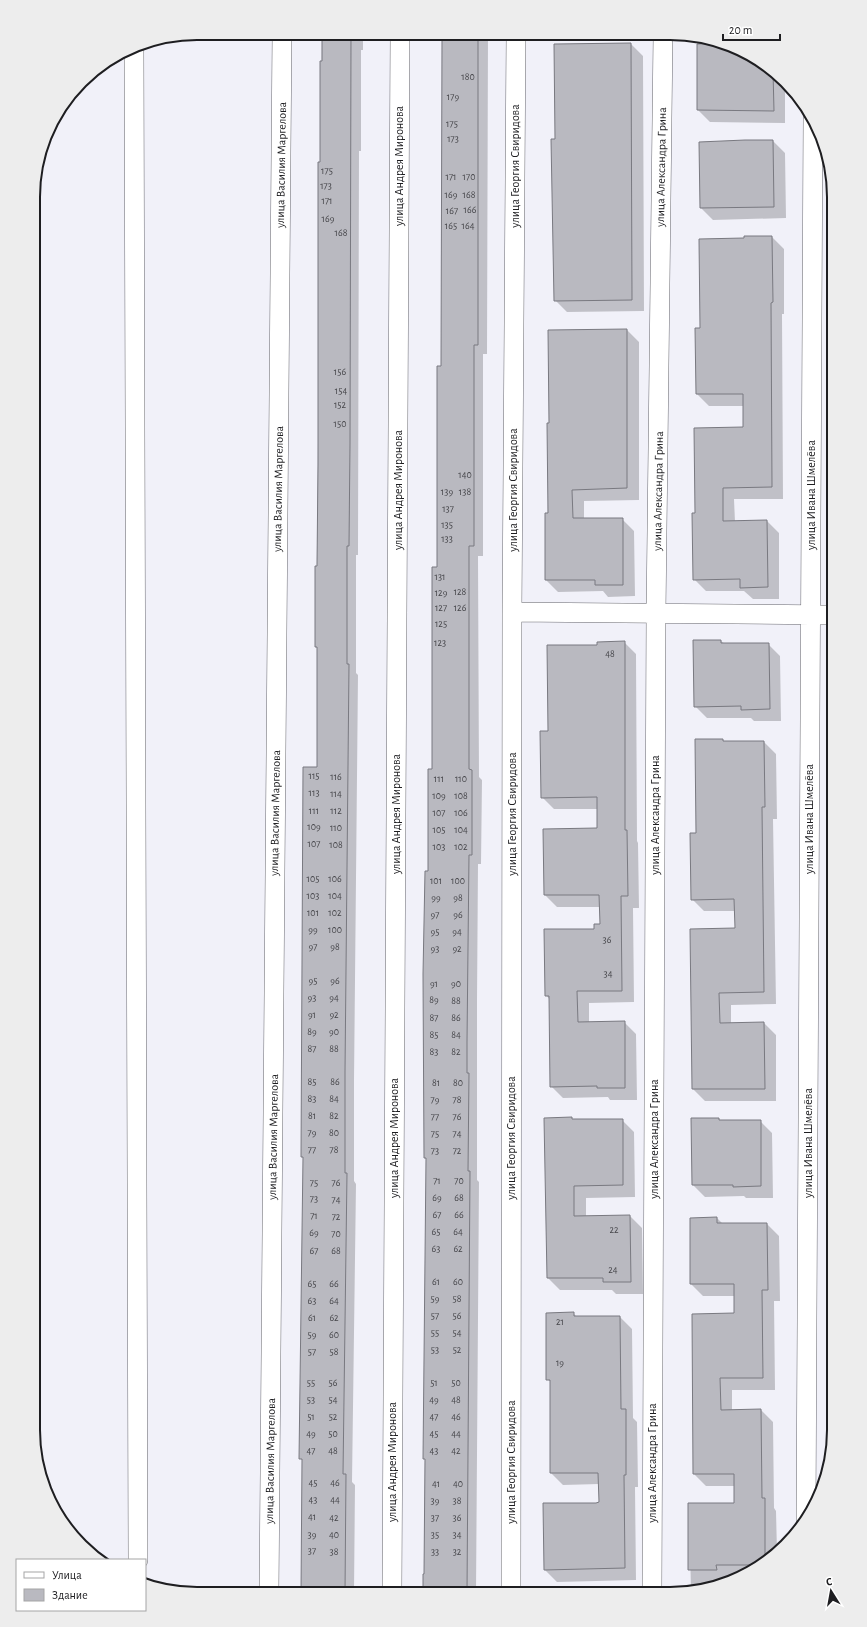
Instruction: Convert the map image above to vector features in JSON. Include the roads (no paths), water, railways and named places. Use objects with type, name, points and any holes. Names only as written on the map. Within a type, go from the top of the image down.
[{"type":"street","name":"улица Василия Маргелова","points":[[269,1587],[282,40]]},
{"type":"street","name":"улица Андрея Миронова","points":[[392,1587],[400,40]]},
{"type":"street","name":"улица Георгия Свиридова","points":[[511,1587],[512,612],[516,40]]},
{"type":"street","name":"улица Александра Грина","points":[[652,1587],[656,613],[663,40]]},
{"type":"street","points":[[134,53],[138,1559]]},
{"type":"street","name":"улица Ивана Шмелёва","points":[[806,1508],[813,132]]},
{"type":"street","points":[[512,612],[827,615]]}]
